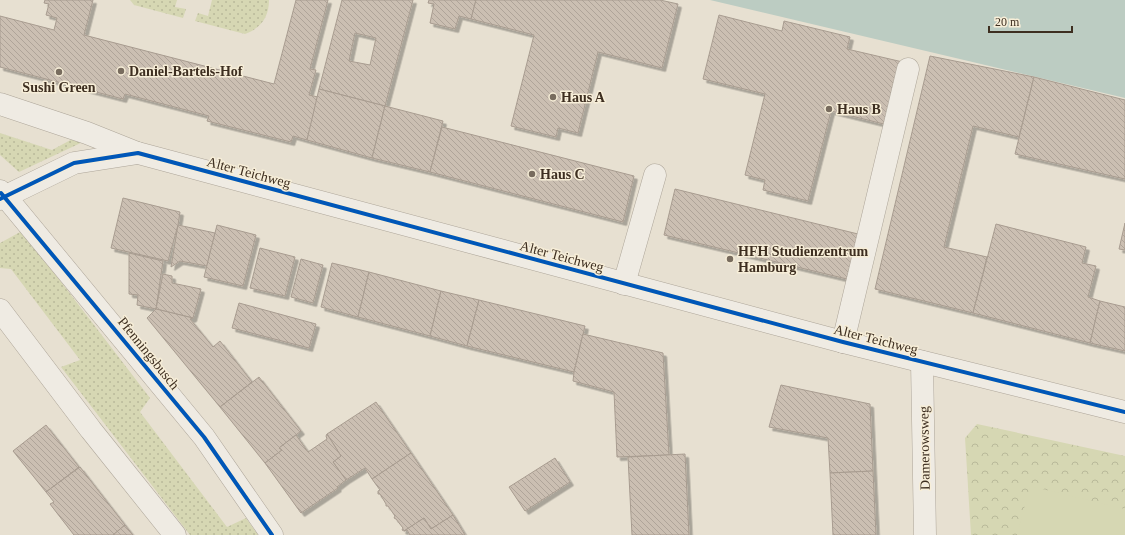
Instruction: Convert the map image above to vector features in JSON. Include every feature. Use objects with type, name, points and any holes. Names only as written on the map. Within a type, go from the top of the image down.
[{"type":"street","points":[[843,342],[908,69]]},
{"type":"street","points":[[0,104],[87,133],[138,153]]},
{"type":"street","name":"Alter Teichweg","points":[[2,196],[74,163],[138,153],[843,342],[1125,412]]},
{"type":"street","points":[[624,284],[656,175]]},
{"type":"street","name":"Pfenningsbusch","points":[[2,196],[204,437],[272,535]]},
{"type":"street","points":[[0,310],[91,430],[175,535]]},
{"type":"street","name":"Damerowsweg","points":[[922,362],[925,535]]},
{"type":"green space","points":[[130,0],[177,0],[175,7],[186,9],[183,18],[134,5]]},
{"type":"green space","points":[[212,0],[269,0],[269,6],[266,17],[260,25],[251,32],[245,34],[195,21],[198,13],[208,16]]},
{"type":"green space","points":[[0,133],[52,150],[78,136],[87,140],[19,172],[0,155]]},
{"type":"green space","points":[[22,231],[150,398],[140,412],[227,527],[246,518],[258,535],[190,535],[61,367],[80,360],[11,269],[0,268],[0,243]]},
{"type":"green space","points":[[977,424],[1125,456],[1125,535],[971,535],[965,438]]},
{"type":"green space","points":[[1030,486],[1125,509],[1125,535],[1017,535]]},
{"type":"shaded area","points":[[710,0],[1125,0],[1125,98]]},
{"type":"building","name":"Daniel-Bartels-Hof","points":[[45,0],[93,0],[84,35],[274,84],[296,0],[328,0],[310,69],[316,70],[309,95],[318,97],[307,140],[293,136],[291,142],[207,121],[209,116],[125,94],[123,99],[0,67],[0,16],[54,30],[57,18],[46,15],[49,4],[44,3]]},
{"type":"building","points":[[342,0],[413,0],[385,106],[319,89]],"holes":[[[355,33],[376,38],[370,65],[349,61]]]},
{"type":"building","points":[[429,0],[476,0],[471,19],[459,16],[455,29],[430,23],[434,4],[428,3]]},
{"type":"building","name":"Haus A","points":[[476,0],[660,0],[678,4],[662,68],[598,52],[578,133],[558,128],[556,137],[511,126],[534,35],[471,19]]},
{"type":"building","name":"Haus B","points":[[719,15],[782,31],[784,21],[850,37],[847,49],[907,63],[892,126],[831,111],[808,201],[763,190],[765,180],[745,175],[765,94],[703,79]]},
{"type":"building","points":[[930,56],[1034,77],[1019,137],[973,126],[944,247],[987,257],[973,313],[875,289]]},
{"type":"building","points":[[1034,77],[1125,100],[1125,179],[1015,154]]},
{"type":"building","points":[[319,89],[385,106],[372,158],[307,140]]},
{"type":"building","points":[[385,106],[443,121],[430,172],[372,158]]},
{"type":"building","name":"Haus C","points":[[442,127],[634,176],[623,222],[430,172]]},
{"type":"building","points":[[675,189],[858,234],[847,279],[664,235]]},
{"type":"building","points":[[123,198],[180,212],[168,261],[111,248]]},
{"type":"building","points":[[1125,223],[1125,250],[1119,249]]},
{"type":"building","points":[[996,224],[1086,247],[1082,263],[1096,266],[1088,297],[1100,301],[1090,343],[973,313]]},
{"type":"building","points":[[178,225],[215,233],[207,266],[180,261],[171,267]]},
{"type":"building","points":[[217,225],[256,235],[243,286],[204,277]]},
{"type":"building","points":[[260,248],[295,257],[285,296],[250,288]]},
{"type":"building","points":[[129,253],[163,261],[156,309],[137,305],[138,295],[129,294]]},
{"type":"building","points":[[301,259],[323,265],[313,303],[291,297]]},
{"type":"building","points":[[332,263],[369,272],[358,317],[321,307]]},
{"type":"building","points":[[369,272],[441,291],[430,336],[358,317]]},
{"type":"building","points":[[163,274],[172,276],[172,283],[201,289],[193,318],[156,309]]},
{"type":"building","points":[[441,291],[479,300],[467,346],[430,336]]},
{"type":"building","points":[[479,300],[585,326],[574,372],[467,346]]},
{"type":"building","points":[[1100,301],[1125,307],[1125,351],[1090,343]]},
{"type":"building","points":[[239,303],[316,324],[309,348],[232,328]]},
{"type":"building","points":[[156,309],[193,318],[190,319],[213,347],[220,341],[252,382],[220,407],[147,318]]},
{"type":"building","points":[[583,334],[663,353],[669,455],[617,457],[614,392],[573,381]]},
{"type":"building","points":[[259,377],[301,431],[279,448],[282,450],[265,463],[220,407]]},
{"type":"building","points":[[781,385],[870,404],[873,471],[830,473],[828,438],[769,427]]},
{"type":"building","points":[[376,402],[411,453],[372,479],[365,468],[346,480],[333,462],[341,456],[327,434]]},
{"type":"building","points":[[46,425],[79,467],[46,492],[13,451]]},
{"type":"building","points":[[327,434],[341,456],[333,462],[346,480],[337,487],[338,488],[301,513],[265,463],[282,450],[279,448],[296,435],[308,452],[327,439]]},
{"type":"building","points":[[411,453],[453,515],[431,529],[424,518],[404,531],[402,530],[403,528],[394,518],[395,516],[388,506],[386,506],[380,494],[378,494],[378,491],[380,490],[372,479]]},
{"type":"building","points":[[685,454],[689,535],[632,535],[628,457]]},
{"type":"building","points":[[555,458],[570,482],[525,511],[509,487]]},
{"type":"building","points":[[80,467],[125,525],[113,535],[74,535],[50,504],[54,502],[46,492]]},
{"type":"building","points":[[873,471],[876,535],[833,535],[830,473]]},
{"type":"building","points":[[453,515],[465,535],[410,535],[407,530],[404,531],[424,518],[431,529]]},
{"type":"building","points":[[125,525],[133,535],[113,535]]},
{"type":"cycle path","points":[[0,199],[74,163],[138,153],[843,342],[1125,412]]},
{"type":"cycle path","points":[[1,193],[204,437],[272,535]]},
{"type":"place","name":"Daniel-Bartels-Hof","points":[[121,71]]},
{"type":"place","name":"Sushi Green","points":[[59,72]]},
{"type":"place","name":"Haus A","points":[[553,97]]},
{"type":"place","name":"Haus B","points":[[829,109]]},
{"type":"place","name":"Haus C","points":[[532,174]]},
{"type":"place","name":"HFH Studienzentrum Hamburg","points":[[730,259]]}]
